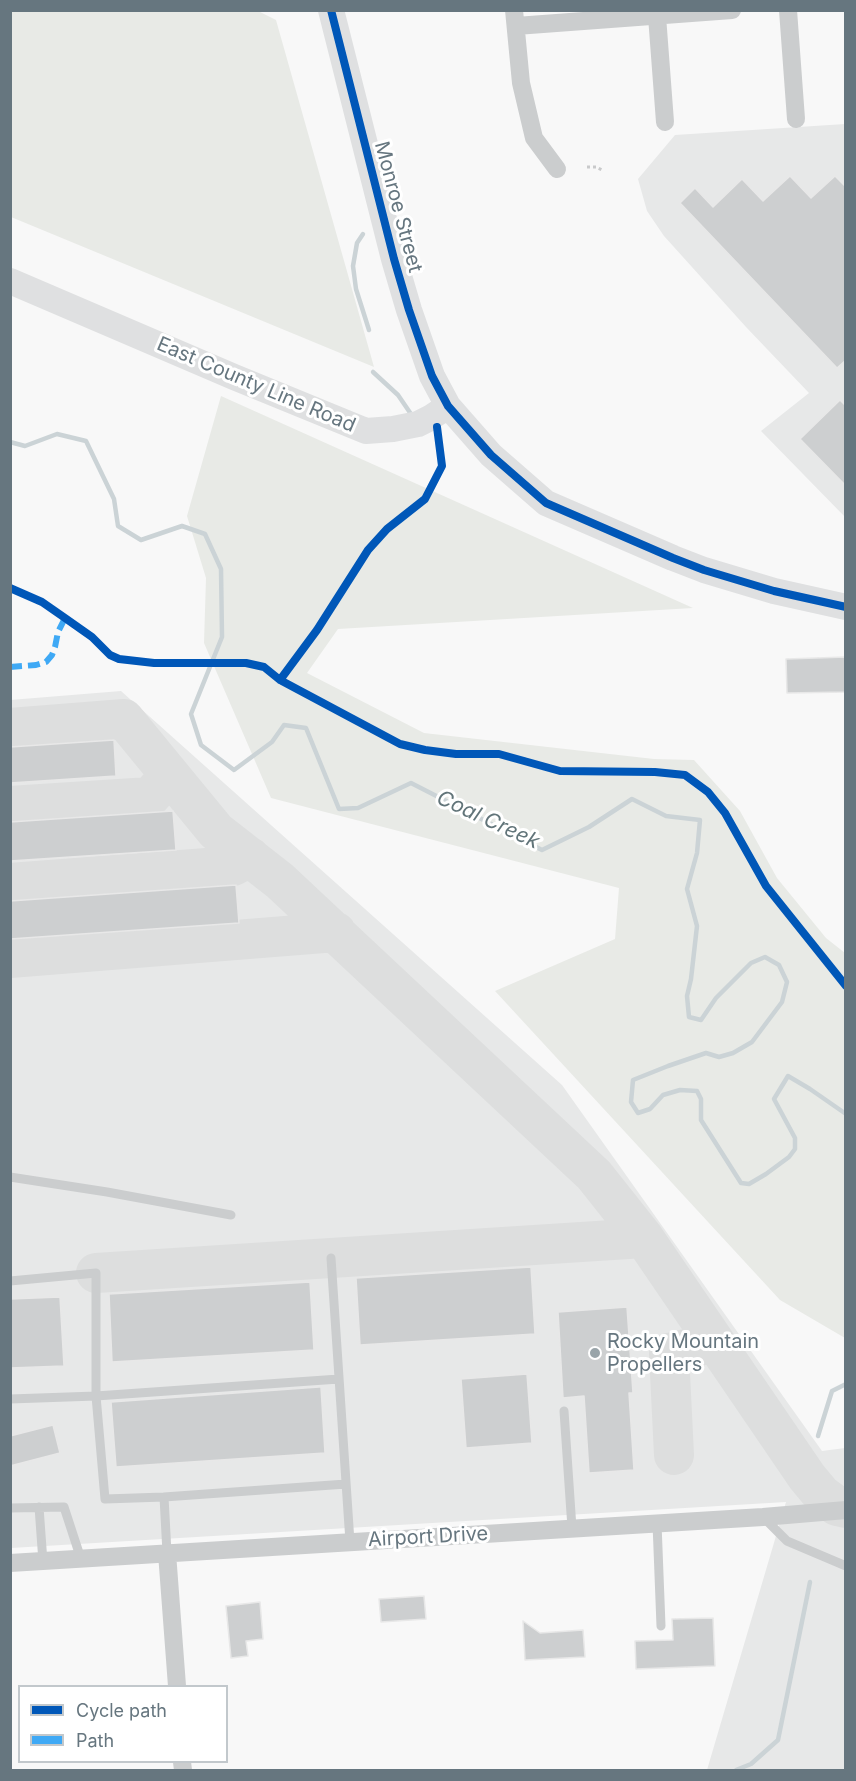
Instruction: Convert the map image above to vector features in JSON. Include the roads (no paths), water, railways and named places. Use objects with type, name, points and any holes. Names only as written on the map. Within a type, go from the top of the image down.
[{"type":"main road","name":"Monroe Street","points":[[331,10],[409,310],[432,376],[448,406]]},
{"type":"main road","name":"East County Line Road","points":[[10,281],[366,431],[418,424],[448,406]]},
{"type":"main road","points":[[448,406],[491,455],[546,503],[704,570],[774,591],[846,607]]},
{"type":"street","points":[[557,169],[534,138],[521,83],[515,18],[657,16],[732,10]]},
{"type":"street","points":[[788,10],[796,119]]},
{"type":"street","points":[[657,16],[665,122]]},
{"type":"street","name":"Airport Drive","points":[[10,1563],[846,1510]]},
{"type":"street","points":[[167,1553],[177,1685]]},
{"type":"lane","points":[[10,1177],[231,1215]]},
{"type":"lane","points":[[331,1258],[350,1542]]},
{"type":"lane","points":[[10,1281],[96,1273],[96,1396],[105,1499],[346,1484]]},
{"type":"lane","points":[[10,1399],[96,1396],[339,1379]]},
{"type":"lane","points":[[564,1411],[572,1528]]},
{"type":"lane","points":[[164,1497],[167,1553]]},
{"type":"lane","points":[[39,1507],[43,1562]]},
{"type":"lane","points":[[10,1508],[64,1507],[81,1559]]},
{"type":"lane","points":[[764,1517],[787,1541],[846,1566]]},
{"type":"lane","points":[[657,1523],[661,1626]]},
{"type":"waterway","points":[[363,234],[357,243],[353,266],[356,289],[369,330]]},
{"type":"waterway","points":[[373,372],[398,395],[413,417]]},
{"type":"waterway","name":"Coal Creek","points":[[10,442],[25,446],[57,434],[86,441],[114,499],[118,526],[141,540],[182,526],[205,534],[221,569],[222,637],[191,714],[201,745],[234,770],[272,742],[284,725],[306,728],[339,809],[358,808],[411,783],[542,850],[589,827],[632,799],[666,816],[700,820],[697,853],[687,889],[697,926],[687,996],[689,1017],[701,1020],[716,998],[751,963],[765,957],[779,965],[787,982],[782,1002],[752,1042],[733,1053],[719,1057],[706,1053],[633,1080],[631,1102],[638,1113],[650,1109],[663,1095],[680,1090],[697,1091],[701,1099],[701,1120],[741,1183],[749,1184],[789,1157],[795,1149],[795,1138],[774,1099],[788,1076],[846,1114]]},
{"type":"waterway","points":[[818,1436],[832,1391],[846,1384]]},
{"type":"waterway","points":[[736,1770],[751,1764],[778,1740],[810,1582]]},
{"type":"place","name":"Rocky Mountain Propellers","points":[[595,1353]]}]
